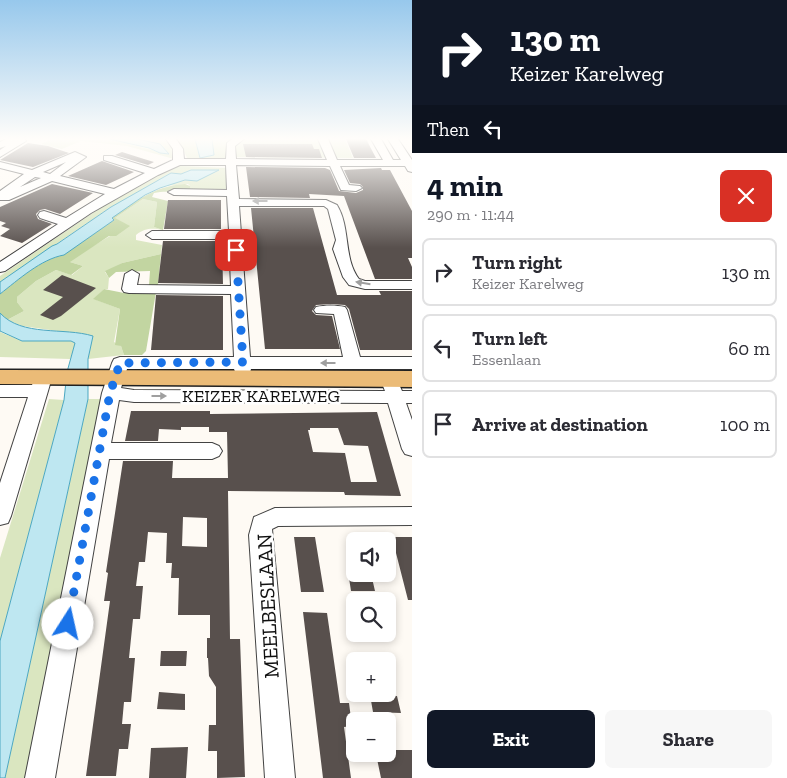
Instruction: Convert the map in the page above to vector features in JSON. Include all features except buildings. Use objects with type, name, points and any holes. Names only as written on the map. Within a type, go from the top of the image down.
[{"type":"main road","name":"KEIZER KARELWEG","points":[[0,376],[48,382],[243,370],[399,391],[412,379]]},
{"type":"street","points":[[0,196],[30,175]]},
{"type":"street","points":[[44,175],[115,193]]},
{"type":"street","points":[[0,268],[115,193],[147,175]]},
{"type":"street","points":[[232,175],[243,370]]},
{"type":"street","points":[[340,175],[346,188],[356,188]]},
{"type":"street","points":[[0,196],[5,198],[52,177]]},
{"type":"street","points":[[174,192],[326,203],[332,207],[342,240],[340,249],[350,277],[354,282],[365,285],[412,285]]},
{"type":"street","points":[[44,215],[68,223]]},
{"type":"street","points":[[152,235],[236,235]]},
{"type":"street","points":[[0,250],[18,256]]},
{"type":"street","points":[[132,274],[129,289],[239,290]]},
{"type":"street","points":[[321,310],[340,310],[353,363]]},
{"type":"street","name":"KEIZER KARELWEG","points":[[243,370],[353,363],[412,363]]},
{"type":"street","points":[[40,778],[113,378]]},
{"type":"street","name":"KEIZER KARELWEG","points":[[113,378],[134,396],[399,391]]},
{"type":"street","points":[[0,516],[48,382]]},
{"type":"street","name":"KEIZER KARELWEG","points":[[0,391],[48,382]]},
{"type":"street","points":[[399,391],[412,449]]},
{"type":"street","points":[[100,451],[212,451]]},
{"type":"street","name":"MEELBESLAAN","points":[[280,778],[260,535],[262,524],[275,517],[412,516]]},
{"type":"green space","points":[[159,175],[169,175],[111,207],[0,282],[0,276],[115,198]]},
{"type":"green space","points":[[194,175],[229,175],[229,194],[191,193],[188,184],[164,186],[185,180],[197,181]]},
{"type":"green space","points":[[185,184],[190,186],[191,193],[159,192],[154,193],[152,197],[168,201],[163,230],[154,227],[157,202],[143,199],[115,218],[130,226],[116,236],[109,236],[70,262],[83,266],[71,275],[56,270],[36,281],[17,297],[17,302],[24,311],[7,320],[0,314],[0,294],[30,271],[47,260],[64,254],[114,220],[111,218],[146,195],[174,185]]},
{"type":"green space","points":[[143,199],[157,202],[154,227],[163,230],[146,230],[136,235],[136,240],[162,245],[161,254],[122,263],[105,272],[109,278],[108,289],[104,289],[94,299],[120,309],[114,342],[121,346],[124,355],[88,359],[92,336],[22,326],[7,320],[24,311],[17,302],[17,297],[36,281],[56,270],[72,275],[83,266],[70,262],[71,259],[110,236],[115,218]]},
{"type":"green space","points":[[161,254],[158,285],[149,285],[150,271],[116,272],[109,278],[105,271],[122,263]]},
{"type":"green space","points":[[104,289],[124,293],[156,292],[146,351],[142,355],[124,355],[121,346],[115,345],[120,309],[93,299]]},
{"type":"green space","points":[[0,332],[22,341],[71,341],[76,343],[70,359],[0,357]]},
{"type":"green space","points":[[49,399],[64,400],[0,641],[0,558]]},
{"type":"green space","points":[[88,399],[101,399],[30,778],[5,778]]},
{"type":"water","points":[[167,175],[208,175],[197,181],[185,180],[145,195],[112,218],[114,220],[64,255],[38,265],[0,294],[0,282],[111,207]]},
{"type":"water","points":[[0,313],[9,321],[31,328],[82,333],[93,336],[88,359],[88,399],[5,778],[0,778],[0,641],[64,400],[67,372],[75,343],[71,341],[22,341],[0,331]]},
{"type":"route","points":[[68,624],[110,393],[117,378],[120,363],[128,361],[243,362],[236,250]]}]
